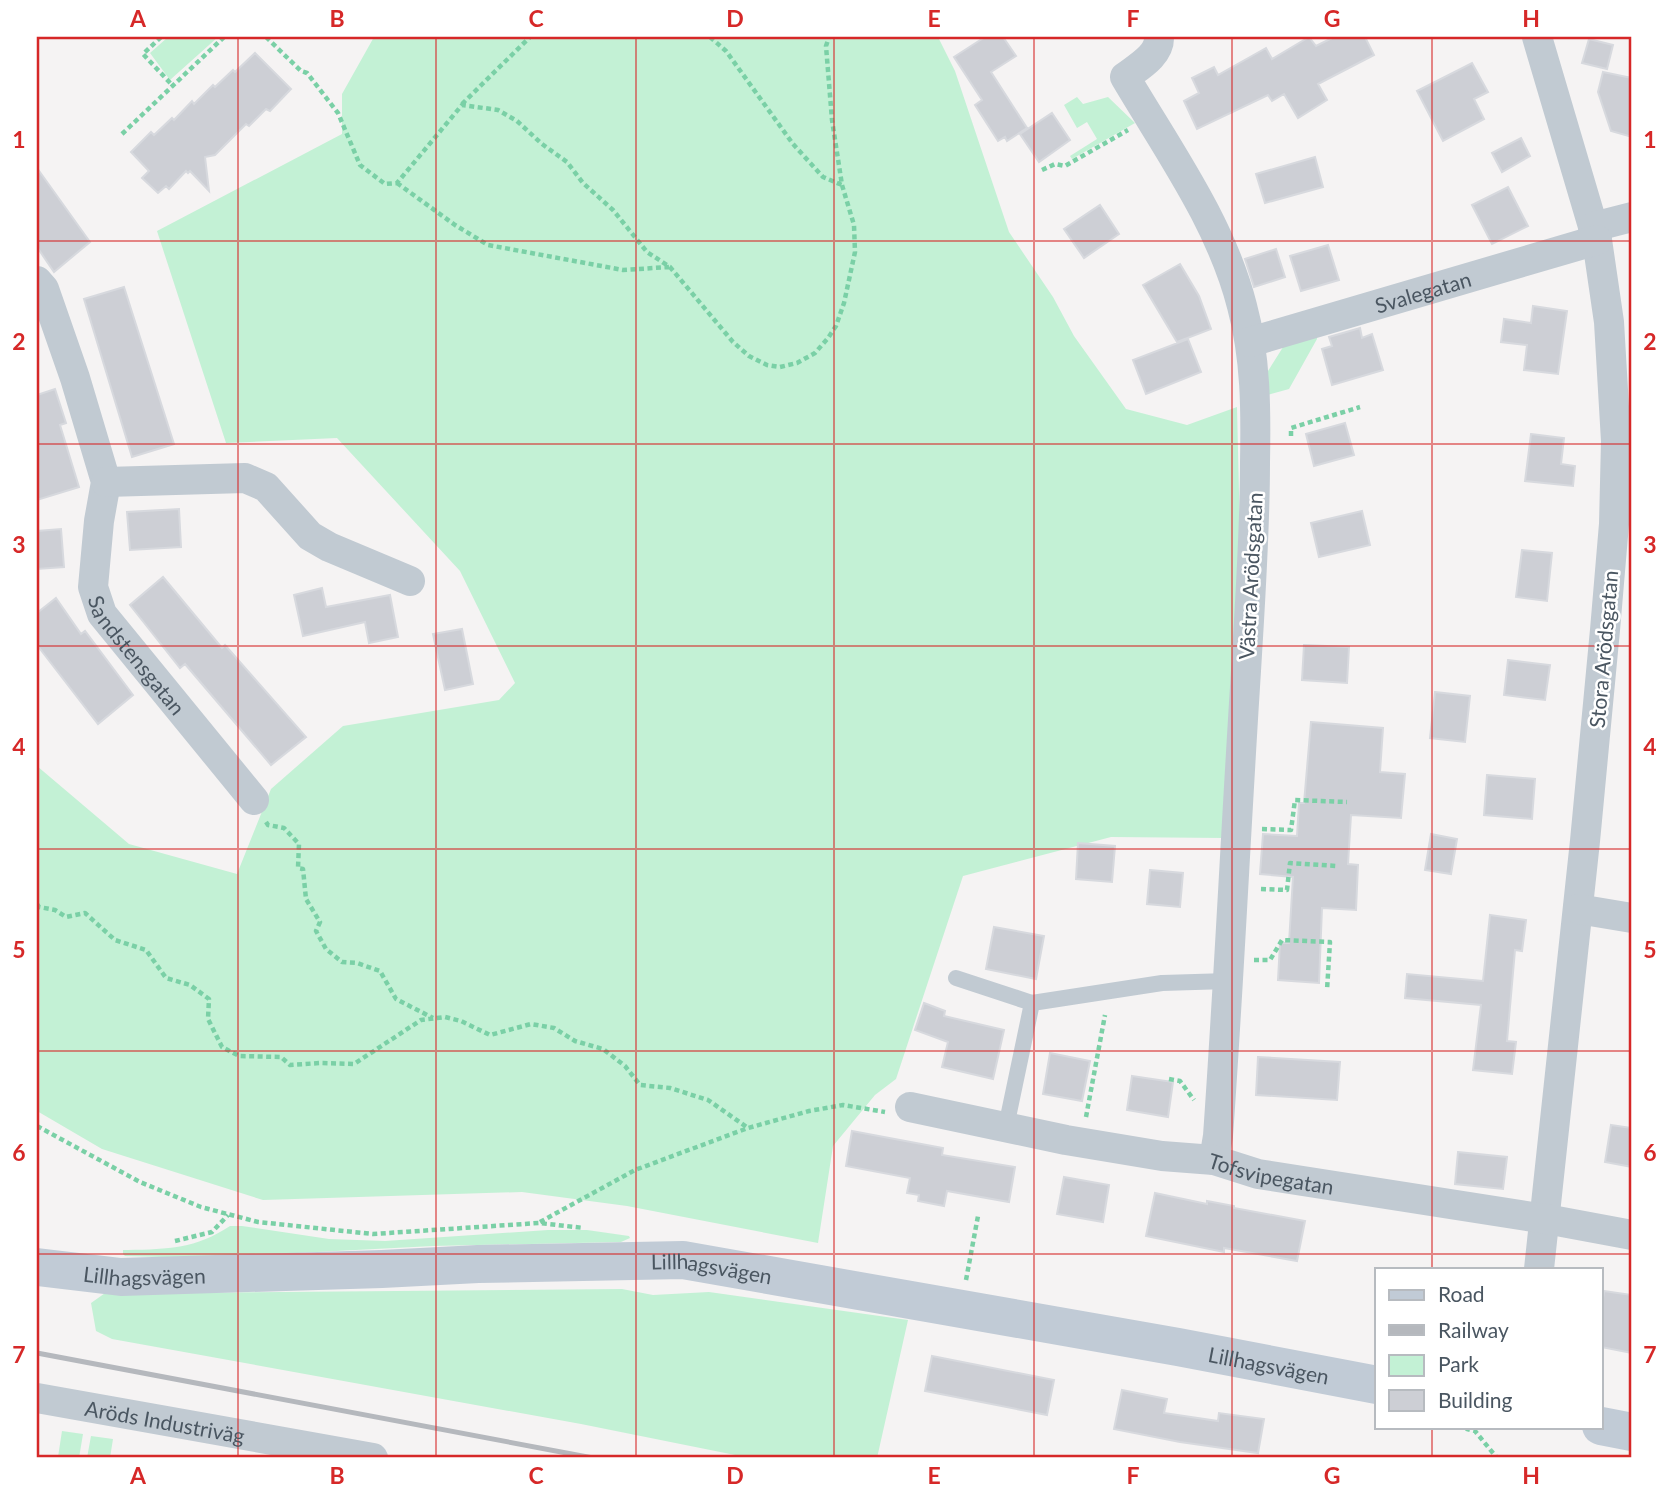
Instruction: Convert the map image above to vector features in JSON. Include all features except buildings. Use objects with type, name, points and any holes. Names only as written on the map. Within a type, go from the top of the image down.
[{"type":"street","name":"Västra Arödsgatan","points":[[1159,37],[1160,44],[1156,52],[1125,77],[1201,204],[1229,265],[1242,303],[1256,391],[1255,524],[1218,1136],[1214,1160]]},
{"type":"street","name":"Stora Arödsgatan","points":[[1537,37],[1595,234],[1609,321],[1616,441],[1614,524],[1620,585],[1578,909],[1539,1268]]},
{"type":"street","name":"Svalegatan","points":[[1250,342],[1595,234],[1632,217]]},
{"type":"street","name":"Sandstensgatan","points":[[37,281],[44,289],[71,365],[106,482],[99,521],[93,587],[102,614],[254,800]]},
{"type":"street","points":[[106,482],[245,478],[266,487],[310,536],[329,547],[410,581]]},
{"type":"street","points":[[1578,909],[1632,918]]},
{"type":"street","name":"Tofsvipegatan","points":[[910,1107],[1083,1143],[1162,1156],[1214,1160],[1258,1174],[1546,1219],[1632,1236]]},
{"type":"street","name":"Lillhagsvägen","points":[[37,1267],[121,1277],[478,1264],[683,1260],[1375,1385]]},
{"type":"street","name":"Aröds Industriväg","points":[[37,1398],[373,1458]]},
{"type":"street","points":[[1602,1426],[1632,1432]]},
{"type":"lane","points":[[956,978],[1032,1003],[1228,970]]},
{"type":"lane","points":[[1006,1127],[1032,1003]]},
{"type":"path","points":[[161,37],[143,54],[173,86]]},
{"type":"path","points":[[122,134],[224,37]]},
{"type":"path","points":[[266,37],[301,71],[307,73],[338,113],[360,164],[385,184],[397,183],[488,245],[623,270],[670,267]]},
{"type":"path","points":[[397,183],[461,105],[530,37]]},
{"type":"path","points":[[710,37],[726,51],[793,144],[823,177],[842,186]]},
{"type":"path","points":[[461,105],[498,110],[517,121],[567,162],[583,183],[613,210],[647,251],[670,267],[733,342],[749,356],[767,365],[780,367],[797,363],[815,353],[836,326],[855,252],[854,225],[842,186],[832,120],[826,46],[829,37]]},
{"type":"path","points":[[1042,170],[1055,164],[1065,166],[1149,118]]},
{"type":"path","points":[[1291,436],[1291,428],[1360,407]]},
{"type":"path","points":[[254,800],[268,825],[284,828],[299,844],[298,868],[303,869],[306,899],[320,922],[316,931],[326,949],[342,962],[357,963],[380,971],[396,999],[434,1018]]},
{"type":"path","points":[[1236,828],[1291,830],[1296,800],[1347,802]]},
{"type":"path","points":[[1233,888],[1287,890],[1290,863],[1337,866]]},
{"type":"path","points":[[37,904],[66,917],[85,913],[114,940],[146,950],[166,978],[190,985],[209,999],[208,1019],[222,1047],[239,1056],[281,1057],[290,1065],[354,1064],[421,1020],[445,1017],[461,1021],[490,1035],[531,1024],[554,1028],[575,1041],[603,1049],[625,1066],[640,1085],[670,1088],[708,1100],[748,1128]]},
{"type":"path","points":[[1228,970],[1270,960],[1282,940],[1329,942],[1327,990]]},
{"type":"path","points":[[1083,1143],[1105,1015]]},
{"type":"path","points":[[37,1126],[140,1182],[201,1207],[258,1222],[373,1234],[539,1223],[635,1170],[748,1128],[809,1111],[843,1105],[888,1113],[910,1107]]},
{"type":"path","points":[[165,1243],[212,1232],[229,1215]]},
{"type":"path","points":[[966,1282],[978,1216]]},
{"type":"path","points":[[1467,1428],[1475,1432],[1497,1458]]},
{"type":"green space","points":[[168,37],[218,37],[170,80],[150,53]]},
{"type":"green space","points":[[374,37],[938,37],[955,71],[1009,232],[1053,297],[1074,336],[1126,409],[1187,425],[1237,407],[1242,623],[1225,838],[1111,837],[963,876],[896,1079],[875,1095],[833,1146],[818,1243],[627,1206],[522,1192],[263,1200],[102,1149],[37,1111],[37,766],[129,844],[237,874],[271,789],[343,726],[499,700],[515,683],[460,571],[337,438],[226,443],[157,231],[342,134],[342,94]]},
{"type":"green space","points":[[1077,97],[1083,104],[1108,97],[1135,123],[1072,159],[1070,156],[1097,139],[1087,122],[1077,128],[1064,105]]},
{"type":"green space","points":[[1317,333],[1317,339],[1289,389],[1267,395],[1268,371],[1285,344]]},
{"type":"green space","points":[[230,1226],[329,1239],[385,1241],[548,1230],[587,1230],[630,1238],[621,1242],[433,1246],[199,1258],[123,1254],[123,1250],[169,1248],[193,1243]]},
{"type":"green space","points":[[622,1289],[653,1295],[709,1292],[908,1320],[877,1458],[750,1458],[581,1424],[112,1339],[96,1331],[91,1303],[108,1291],[174,1293]]},
{"type":"green space","points":[[62,1431],[83,1434],[79,1458],[58,1457]]},
{"type":"green space","points":[[91,1436],[113,1439],[110,1458],[87,1458]]},
{"type":"railway","points":[[37,1353],[593,1458]]}]
